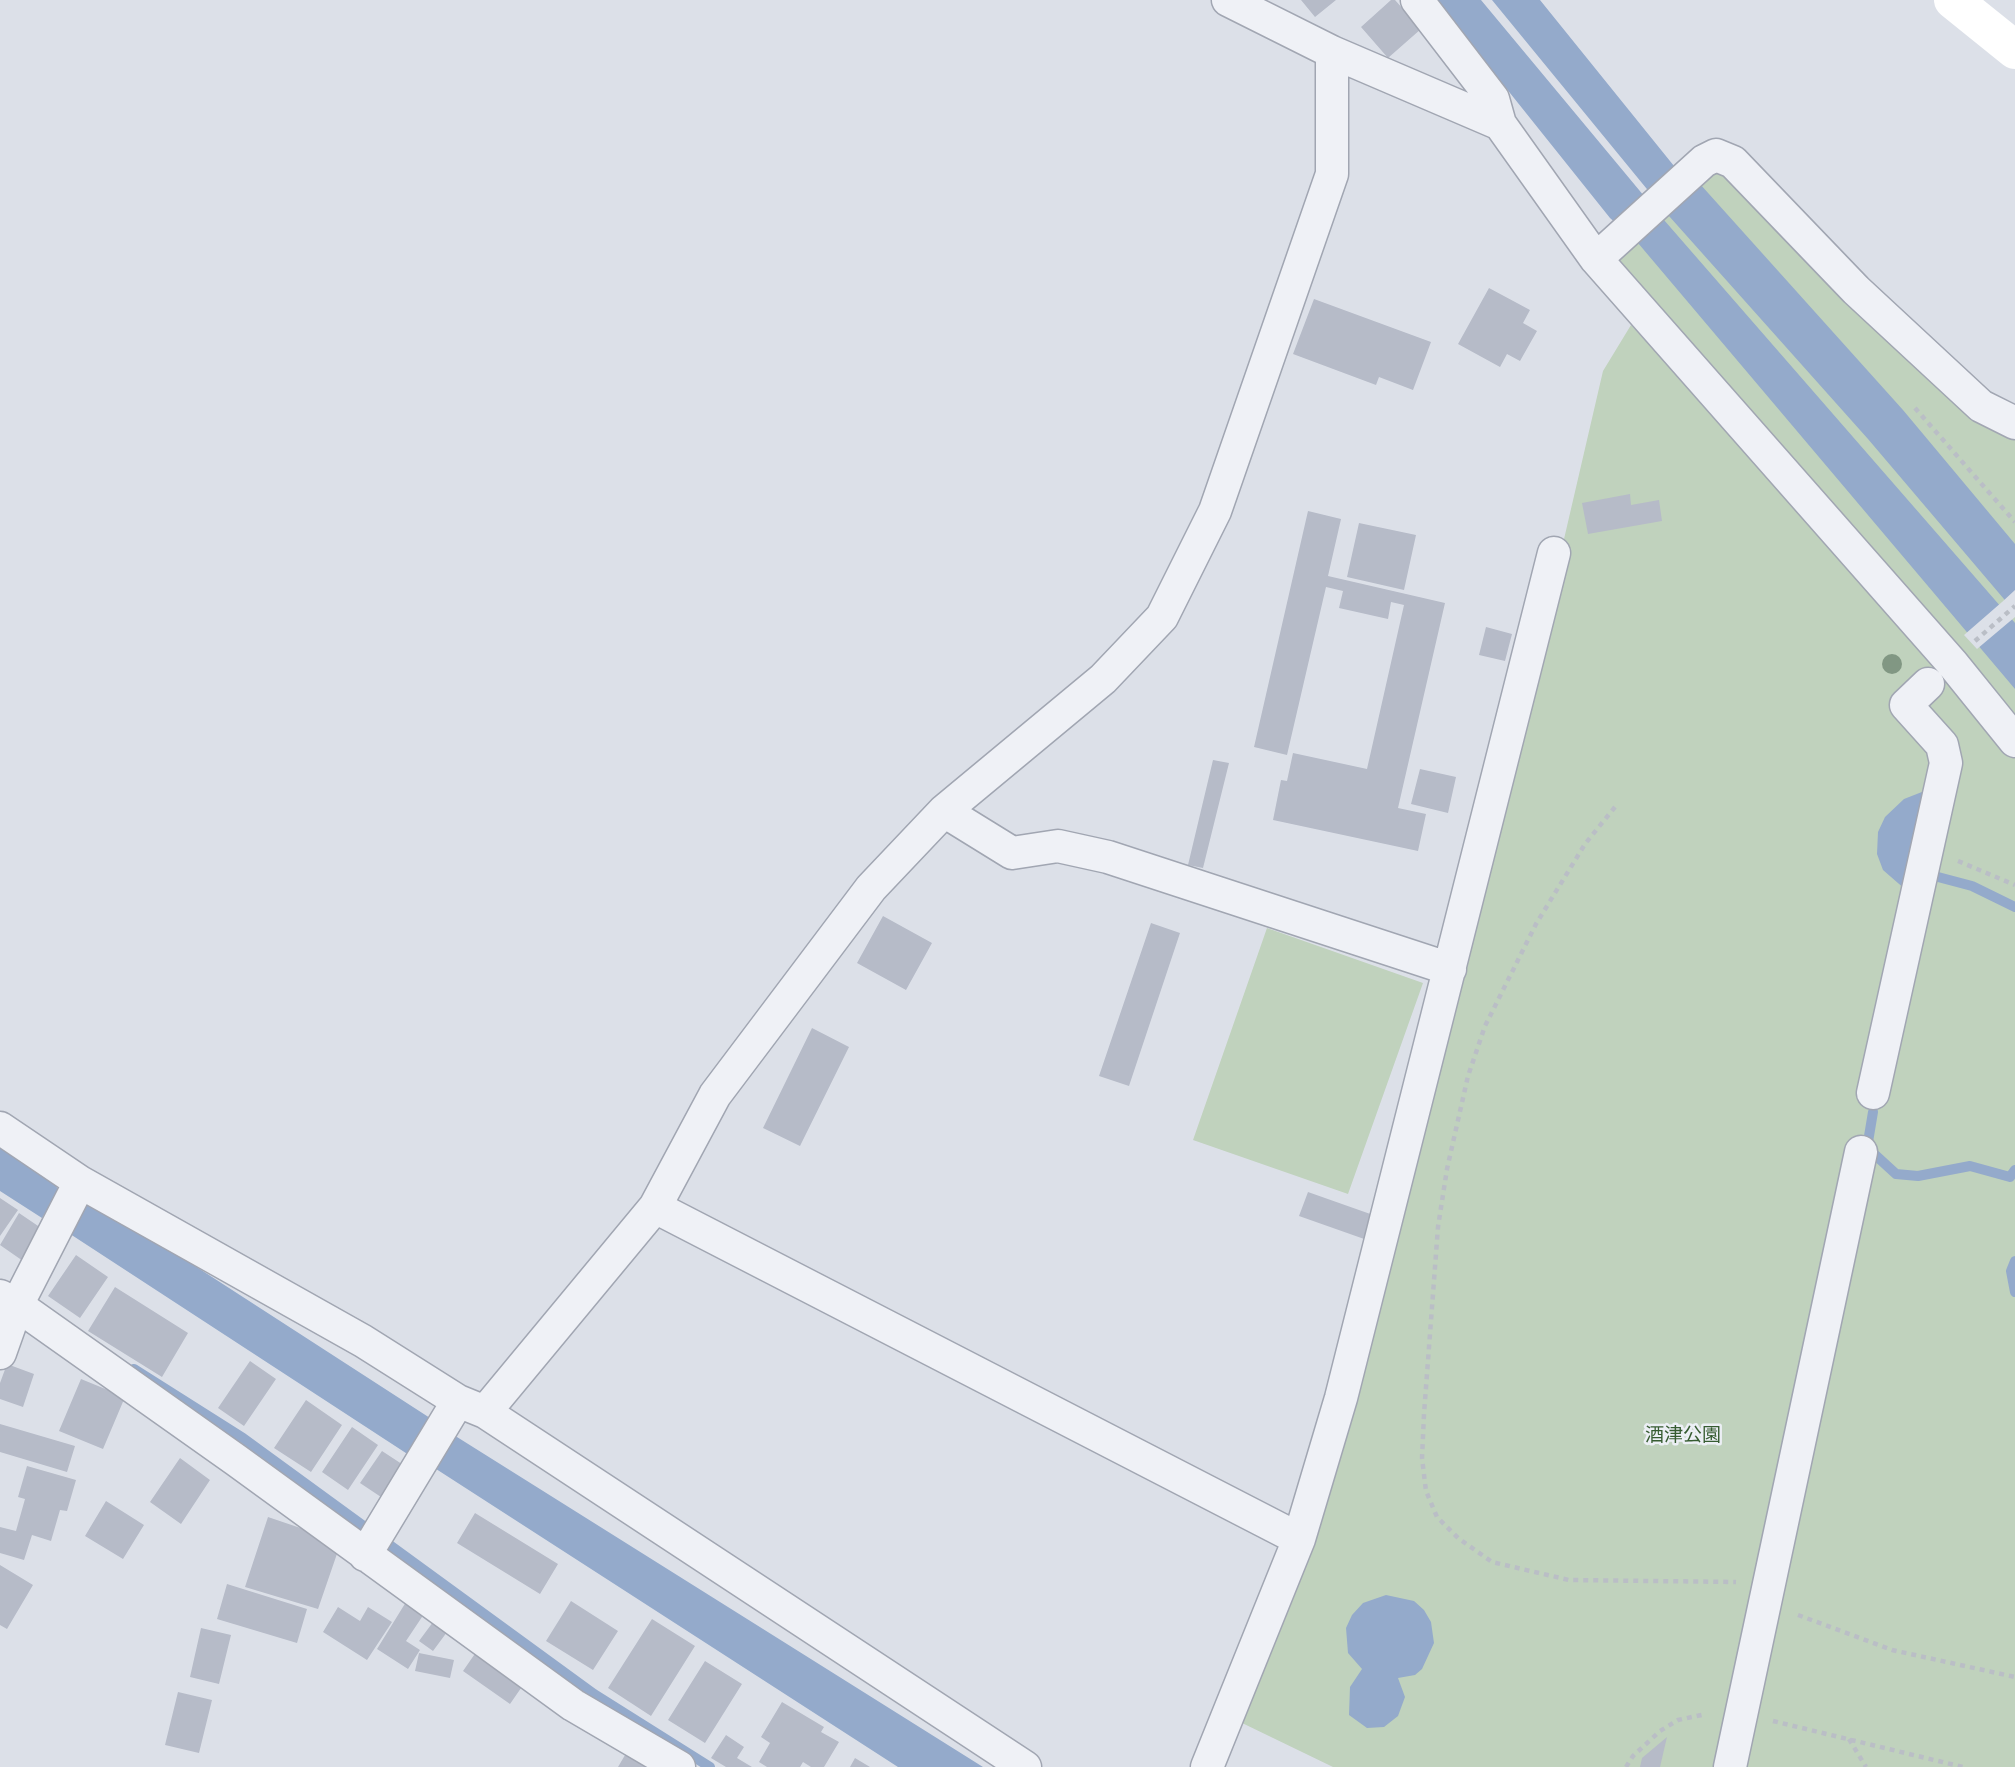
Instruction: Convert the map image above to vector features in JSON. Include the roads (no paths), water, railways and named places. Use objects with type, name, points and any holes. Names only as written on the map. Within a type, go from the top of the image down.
[{"type":"main road","points":[[1953,0],[2015,51]]},
{"type":"street","points":[[1228,0],[1332,52],[1500,124]]},
{"type":"street","points":[[1417,0],[1493,99],[1500,124],[2015,741]]},
{"type":"street","points":[[365,1555],[441,1429],[471,1406],[655,1207],[715,1095],[872,888],[944,811],[1103,679],[1162,617],[1214,511],[1332,174],[1332,52]]},
{"type":"street","points":[[1606,250],[1704,161],[1716,155],[1733,162],[1917,348],[1981,406],[2015,423]]},
{"type":"street","points":[[1207,1767],[1300,1539],[1341,1398],[1554,552]]},
{"type":"street","points":[[1873,1093],[1946,763],[1941,745],[1906,705],[1928,684]]},
{"type":"street","points":[[944,811],[1012,853],[1058,846],[1108,857],[1450,969]]},
{"type":"street","points":[[0,1128],[79,1182],[363,1340],[471,1406],[1025,1767]]},
{"type":"street","points":[[1730,1767],[1861,1152]]},
{"type":"street","points":[[0,1353],[8,1301],[79,1182]]},
{"type":"street","points":[[655,1207],[1300,1539]]},
{"type":"street","points":[[8,1301],[573,1705],[679,1767]]},
{"type":"water","points":[[1431,0],[1481,0],[1664,220],[2015,623],[2015,689],[1638,243],[1610,218],[1478,53]]},
{"type":"water","points":[[1492,0],[1540,0],[1674,166],[1700,184],[1903,410],[2015,544],[2015,612],[1868,439],[1669,216]]},
{"type":"water","points":[[1927,790],[1906,890],[1883,870],[1877,854],[1878,832],[1885,817],[1904,799]]},
{"type":"water","points":[[0,1142],[54,1176],[58,1192],[42,1218],[0,1191]]},
{"type":"water","points":[[93,1200],[430,1418],[412,1457],[64,1230],[76,1207]]},
{"type":"water","points":[[457,1437],[983,1767],[898,1767],[433,1467],[449,1438]]},
{"type":"water","points":[[1386,1595],[1414,1601],[1424,1610],[1431,1622],[1434,1643],[1422,1669],[1415,1675],[1398,1678],[1405,1697],[1398,1716],[1384,1727],[1367,1728],[1349,1715],[1350,1687],[1362,1669],[1348,1653],[1346,1628],[1352,1615],[1363,1603]]},
{"type":"waterway","points":[[1938,877],[1972,886],[2015,907]]},
{"type":"waterway","points":[[1873,1112],[1868,1142],[1872,1152],[1896,1174],[1918,1176],[1970,1166],[2010,1177],[2015,1170]]},
{"type":"waterway","points":[[2015,1261],[2011,1271],[2015,1292]]},
{"type":"waterway","points":[[134,1369],[243,1438],[594,1694],[710,1767]]},
{"type":"park label","name":"酒津公園","points":[[1683,1435]]}]
